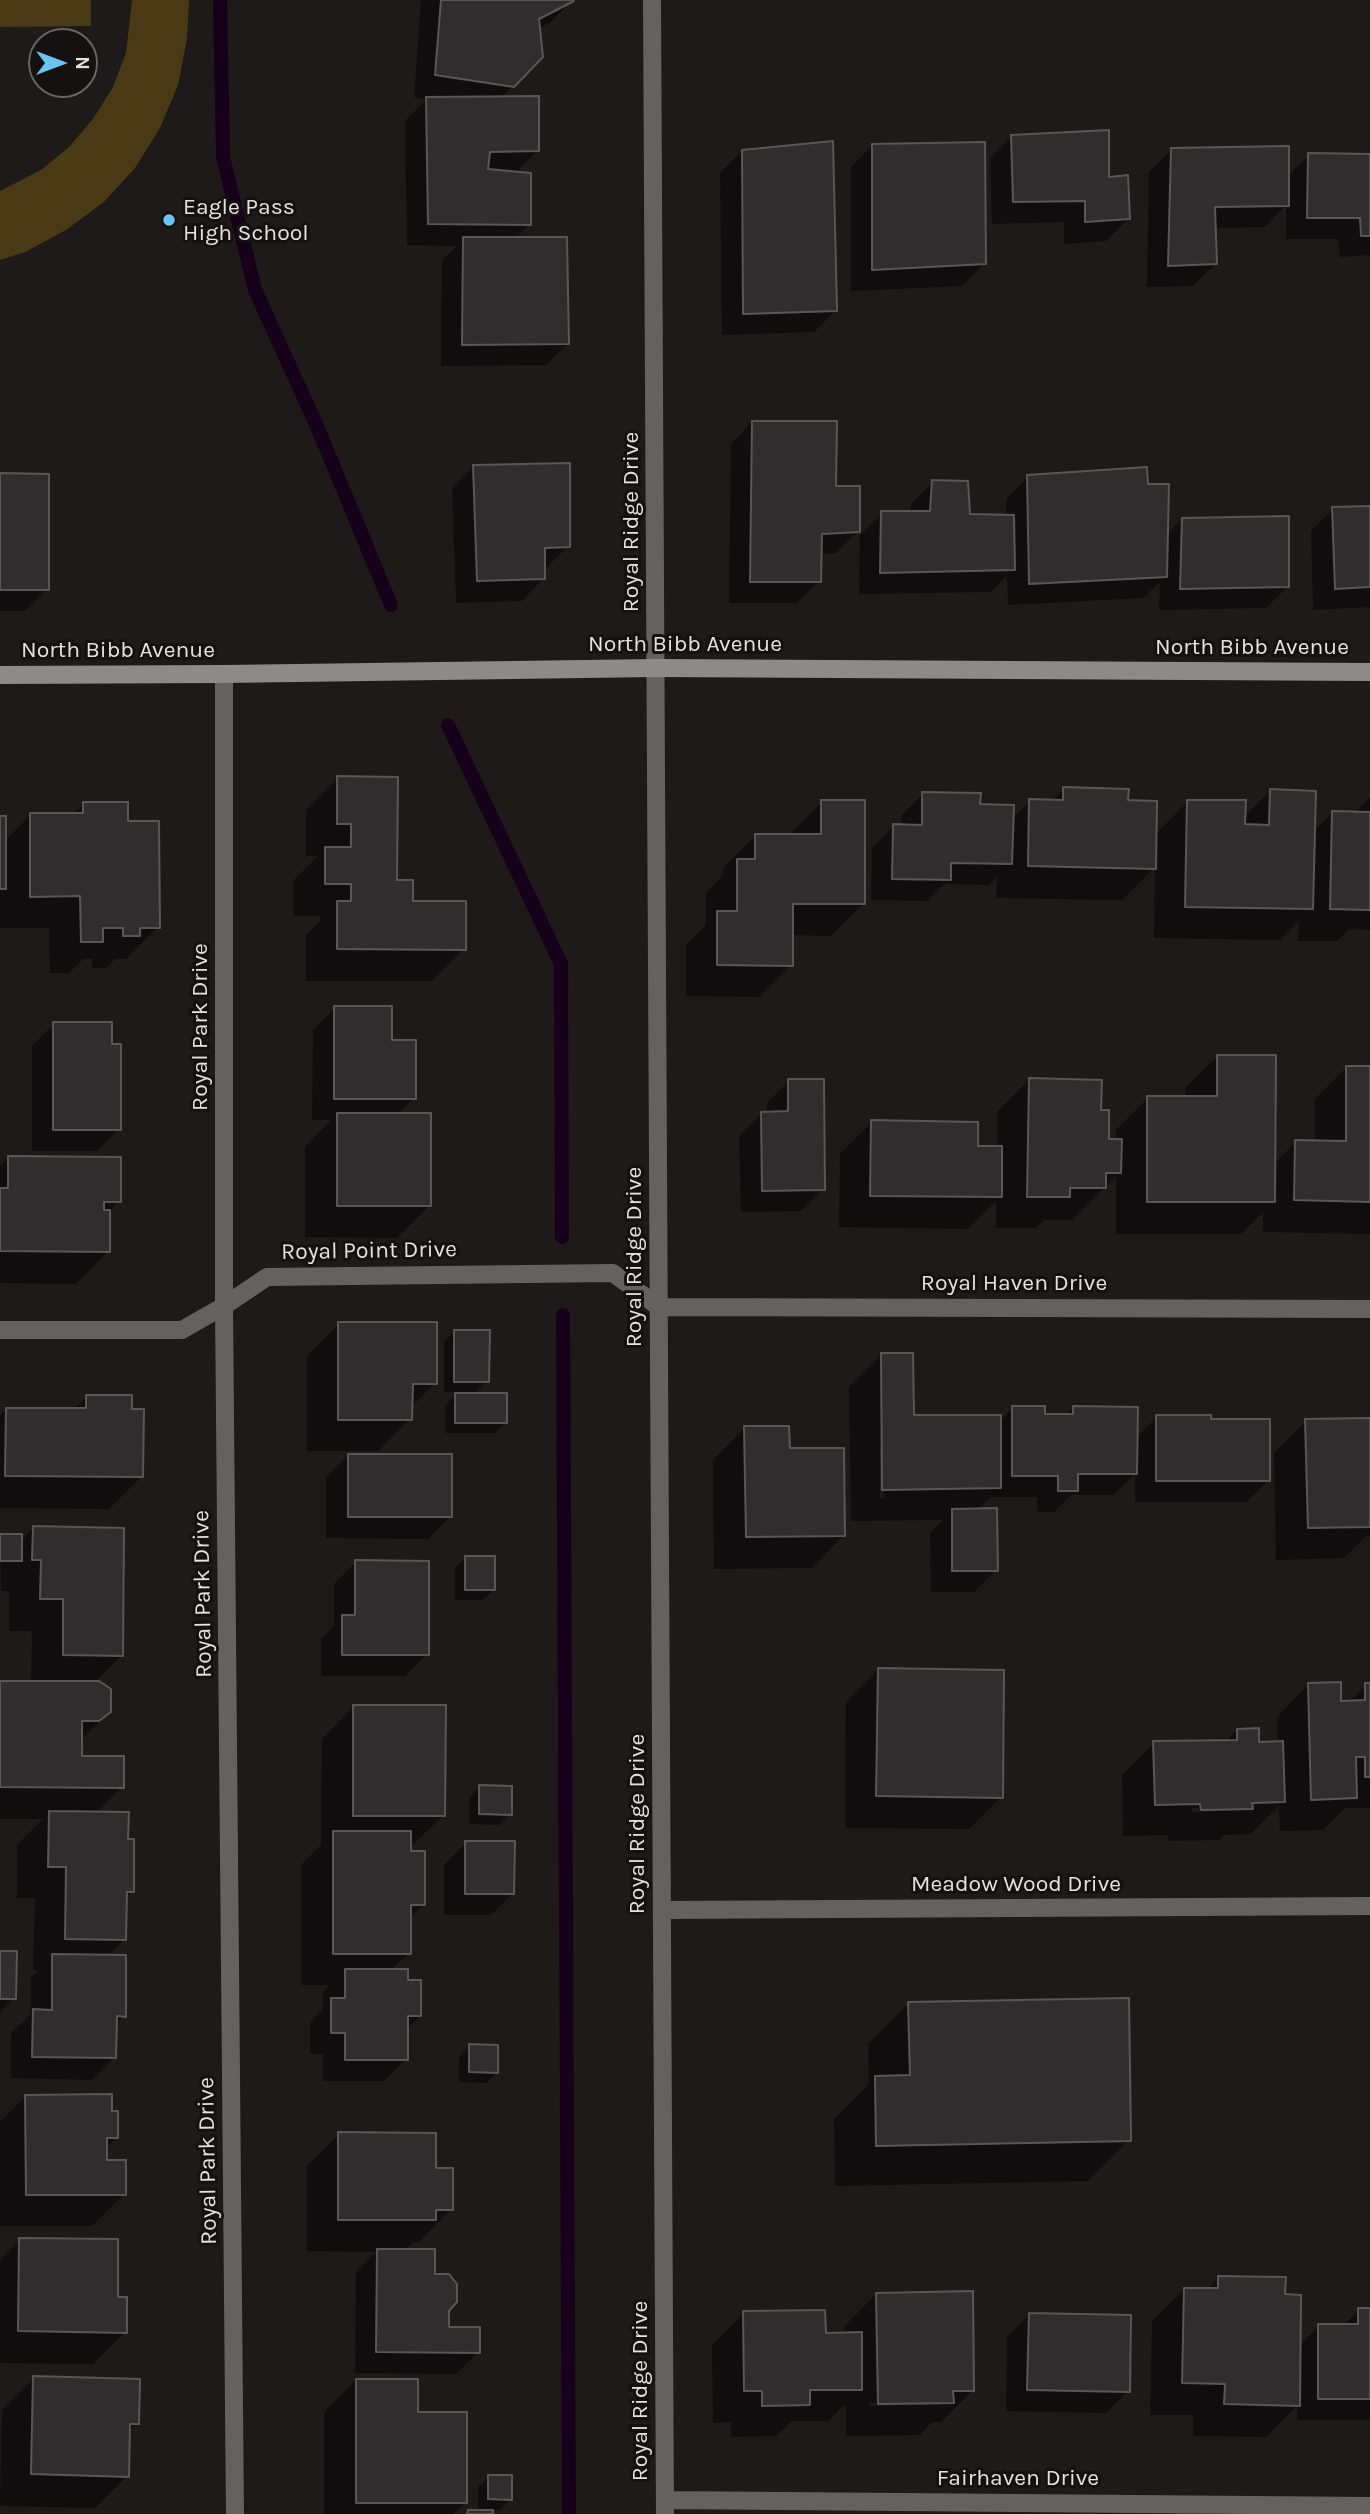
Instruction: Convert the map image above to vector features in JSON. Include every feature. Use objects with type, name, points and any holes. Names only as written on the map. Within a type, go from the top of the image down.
[{"type":"main road","name":"North Bibb Avenue","points":[[0,675],[656,668],[1370,672]]},
{"type":"street","name":"Royal Ridge Drive","points":[[652,0],[665,2507]]},
{"type":"street","name":"Royal Park Drive","points":[[225,674],[225,1306],[235,2514]]},
{"type":"street","name":"Royal Point Drive","points":[[0,1331],[182,1330],[225,1306],[267,1277],[613,1273],[659,1307]]},
{"type":"street","name":"Royal Haven Drive","points":[[659,1307],[1370,1308]]},
{"type":"street","name":"Meadow Wood Drive","points":[[662,1910],[1370,1906]]},
{"type":"street","name":"Fairhaven Drive","points":[[665,2507],[1370,2506]]},
{"type":"shaded area","points":[[0,0],[91,0],[91,26],[0,27]]},
{"type":"shaded area","points":[[132,0],[189,0],[187,39],[178,85],[160,128],[135,168],[104,202],[66,230],[25,252],[0,260],[0,191],[41,170],[69,147],[93,119],[113,87],[126,53]]},
{"type":"building","points":[[441,0],[574,1],[539,19],[543,57],[514,87],[435,75]]},
{"type":"building","points":[[539,96],[539,151],[490,152],[488,169],[531,173],[531,225],[428,224],[426,97]]},
{"type":"building","points":[[1109,130],[1109,177],[1128,175],[1130,219],[1085,222],[1085,201],[1013,202],[1011,135]]},
{"type":"building","points":[[833,141],[837,311],[743,314],[742,150]]},
{"type":"building","points":[[985,142],[986,264],[872,270],[872,144]]},
{"type":"building","points":[[1289,146],[1289,206],[1215,207],[1217,264],[1168,266],[1171,148]]},
{"type":"building","points":[[1308,153],[1370,154],[1370,236],[1361,236],[1360,218],[1307,218]]},
{"type":"building","points":[[463,237],[567,237],[569,344],[462,345]]},
{"type":"building","points":[[752,421],[837,421],[836,486],[860,486],[860,532],[822,534],[821,582],[750,582]]},
{"type":"building","points":[[570,463],[570,547],[545,548],[545,579],[477,581],[473,465]]},
{"type":"building","points":[[1147,467],[1148,484],[1169,484],[1167,577],[1029,584],[1027,475]]},
{"type":"building","points":[[0,473],[49,474],[49,590],[0,590]]},
{"type":"building","points":[[932,480],[968,481],[970,514],[1014,515],[1015,570],[880,573],[881,511],[930,511]]},
{"type":"building","points":[[1370,506],[1370,587],[1335,589],[1332,507]]},
{"type":"building","points":[[1289,516],[1289,587],[1180,589],[1182,518]]},
{"type":"building","points":[[337,776],[398,777],[397,880],[413,880],[413,901],[466,901],[466,950],[337,949],[337,901],[351,901],[351,884],[325,884],[325,847],[351,847],[351,824],[337,824]]},
{"type":"building","points":[[1063,787],[1129,789],[1128,800],[1157,801],[1156,869],[1028,866],[1029,799],[1063,800]]},
{"type":"building","points":[[1270,789],[1316,791],[1313,909],[1185,907],[1187,800],[1246,800],[1245,824],[1269,825]]},
{"type":"building","points":[[922,792],[981,793],[980,804],[1014,805],[1012,864],[951,863],[951,880],[892,879],[893,824],[922,825]]},
{"type":"building","points":[[821,800],[865,800],[865,904],[793,904],[793,966],[717,965],[717,911],[737,911],[737,859],[755,859],[755,834],[821,834]]},
{"type":"building","points":[[83,802],[128,802],[128,821],[159,821],[160,928],[140,928],[140,936],[123,936],[123,928],[103,928],[103,942],[81,942],[80,896],[30,897],[30,813],[83,813]]},
{"type":"building","points":[[1332,811],[1370,812],[1370,910],[1330,909]]},
{"type":"building","points":[[0,816],[6,816],[6,889],[0,889]]},
{"type":"building","points":[[334,1006],[392,1006],[392,1040],[416,1040],[416,1099],[334,1099]]},
{"type":"building","points":[[53,1022],[112,1022],[112,1044],[121,1044],[121,1130],[53,1130]]},
{"type":"building","points":[[1217,1055],[1276,1055],[1275,1202],[1147,1202],[1147,1096],[1217,1096]]},
{"type":"building","points":[[1346,1066],[1370,1066],[1370,1202],[1294,1200],[1295,1140],[1346,1141]]},
{"type":"building","points":[[1029,1078],[1102,1080],[1101,1110],[1109,1110],[1109,1139],[1122,1139],[1121,1173],[1106,1173],[1106,1188],[1070,1188],[1070,1197],[1027,1197]]},
{"type":"building","points":[[788,1079],[824,1079],[825,1190],[762,1191],[761,1112],[788,1111]]},
{"type":"building","points":[[337,1113],[431,1113],[431,1206],[337,1206]]},
{"type":"building","points":[[871,1120],[978,1122],[978,1146],[1002,1146],[1002,1197],[870,1196]]},
{"type":"building","points":[[8,1156],[121,1157],[121,1202],[104,1202],[104,1210],[110,1210],[110,1252],[0,1251],[0,1188],[8,1188]]},
{"type":"building","points":[[338,1322],[437,1322],[437,1384],[413,1384],[412,1420],[338,1420]]},
{"type":"building","points":[[454,1330],[490,1330],[489,1382],[454,1382]]},
{"type":"building","points":[[881,1353],[913,1353],[914,1415],[1001,1415],[1001,1488],[882,1490]]},
{"type":"building","points":[[455,1393],[507,1393],[507,1423],[455,1423]]},
{"type":"building","points":[[86,1395],[132,1395],[132,1409],[144,1409],[143,1477],[5,1476],[6,1408],[86,1408]]},
{"type":"building","points":[[1012,1406],[1045,1406],[1045,1414],[1073,1414],[1073,1406],[1138,1407],[1137,1474],[1078,1474],[1078,1491],[1058,1491],[1058,1476],[1012,1476]]},
{"type":"building","points":[[1156,1415],[1270,1419],[1270,1481],[1156,1481]]},
{"type":"building","points":[[1370,1418],[1370,1527],[1308,1528],[1305,1419]]},
{"type":"building","points":[[744,1426],[789,1426],[790,1448],[844,1448],[845,1536],[746,1537]]},
{"type":"building","points":[[348,1454],[452,1454],[452,1517],[348,1517]]},
{"type":"building","points":[[997,1508],[998,1571],[952,1571],[952,1509]]},
{"type":"building","points":[[33,1526],[124,1528],[123,1656],[63,1655],[63,1599],[40,1599],[41,1560],[32,1560]]},
{"type":"building","points":[[0,1534],[22,1534],[22,1561],[0,1561]]},
{"type":"building","points":[[465,1556],[495,1556],[495,1590],[465,1590]]},
{"type":"building","points":[[355,1560],[429,1561],[429,1655],[342,1655],[342,1615],[355,1615]]},
{"type":"building","points":[[878,1668],[1004,1670],[1003,1798],[876,1796]]},
{"type":"building","points":[[0,1681],[99,1681],[111,1689],[111,1712],[99,1721],[82,1721],[82,1756],[124,1756],[124,1788],[0,1787]]},
{"type":"building","points":[[1341,1682],[1341,1701],[1365,1700],[1365,1683],[1370,1683],[1370,1777],[1365,1777],[1365,1757],[1356,1757],[1357,1798],[1311,1800],[1308,1683]]},
{"type":"building","points":[[353,1705],[446,1705],[445,1816],[353,1816]]},
{"type":"building","points":[[1259,1728],[1259,1742],[1283,1741],[1285,1802],[1252,1803],[1253,1809],[1201,1810],[1200,1804],[1155,1805],[1153,1741],[1237,1740],[1237,1729]]},
{"type":"building","points":[[479,1785],[512,1786],[512,1815],[479,1814]]},
{"type":"building","points":[[49,1811],[129,1812],[128,1839],[134,1839],[134,1892],[127,1892],[126,1940],[65,1939],[66,1867],[48,1867]]},
{"type":"building","points":[[333,1831],[411,1831],[411,1851],[425,1851],[425,1905],[411,1905],[411,1954],[333,1954]]},
{"type":"building","points":[[465,1841],[515,1841],[514,1894],[465,1894]]},
{"type":"building","points":[[0,1951],[17,1951],[16,1999],[0,1999]]},
{"type":"building","points":[[52,1954],[126,1955],[126,2017],[117,2016],[116,2058],[32,2057],[33,2009],[52,2010]]},
{"type":"building","points":[[345,1969],[408,1969],[408,1980],[421,1980],[421,2016],[408,2016],[408,2060],[345,2060],[345,2033],[331,2033],[331,1998],[345,1998]]},
{"type":"building","points":[[1129,1998],[1131,2141],[876,2146],[875,2076],[910,2075],[908,2002]]},
{"type":"building","points":[[469,2044],[498,2045],[498,2073],[469,2072]]},
{"type":"building","points":[[112,2094],[112,2111],[118,2111],[118,2138],[107,2138],[107,2160],[126,2160],[126,2195],[26,2195],[25,2095]]},
{"type":"building","points":[[338,2132],[436,2133],[436,2168],[453,2168],[453,2210],[436,2210],[436,2220],[338,2220]]},
{"type":"building","points":[[19,2238],[118,2239],[118,2297],[127,2297],[127,2333],[18,2331]]},
{"type":"building","points":[[377,2249],[435,2249],[435,2274],[449,2274],[457,2284],[457,2302],[449,2311],[449,2327],[480,2327],[480,2353],[376,2352]]},
{"type":"building","points":[[1218,2276],[1286,2277],[1285,2294],[1301,2295],[1300,2406],[1224,2404],[1225,2384],[1182,2383],[1184,2288],[1218,2288]]},
{"type":"building","points":[[973,2291],[974,2391],[953,2391],[954,2403],[878,2404],[876,2293]]},
{"type":"building","points":[[1358,2308],[1370,2308],[1370,2399],[1318,2399],[1318,2324],[1358,2324]]},
{"type":"building","points":[[825,2310],[826,2333],[862,2332],[862,2390],[810,2390],[810,2405],[762,2406],[762,2391],[744,2391],[743,2311]]},
{"type":"building","points":[[1029,2313],[1131,2315],[1130,2392],[1027,2390]]},
{"type":"building","points":[[33,2376],[140,2379],[139,2424],[130,2424],[129,2477],[31,2474]]},
{"type":"building","points":[[356,2379],[418,2379],[418,2412],[467,2412],[467,2503],[356,2503]]},
{"type":"building","points":[[488,2475],[512,2475],[512,2500],[488,2499]]},
{"type":"building","points":[[468,2510],[493,2510],[493,2514],[467,2514]]},
{"type":"waterway","points":[[220,0],[223,157],[255,290],[316,424],[391,605]]},
{"type":"waterway","points":[[448,725],[561,964],[562,1237]]},
{"type":"waterway","points":[[563,1315],[569,2514]]},
{"type":"place","name":"Eagle Pass High School","points":[[169,220]]}]
